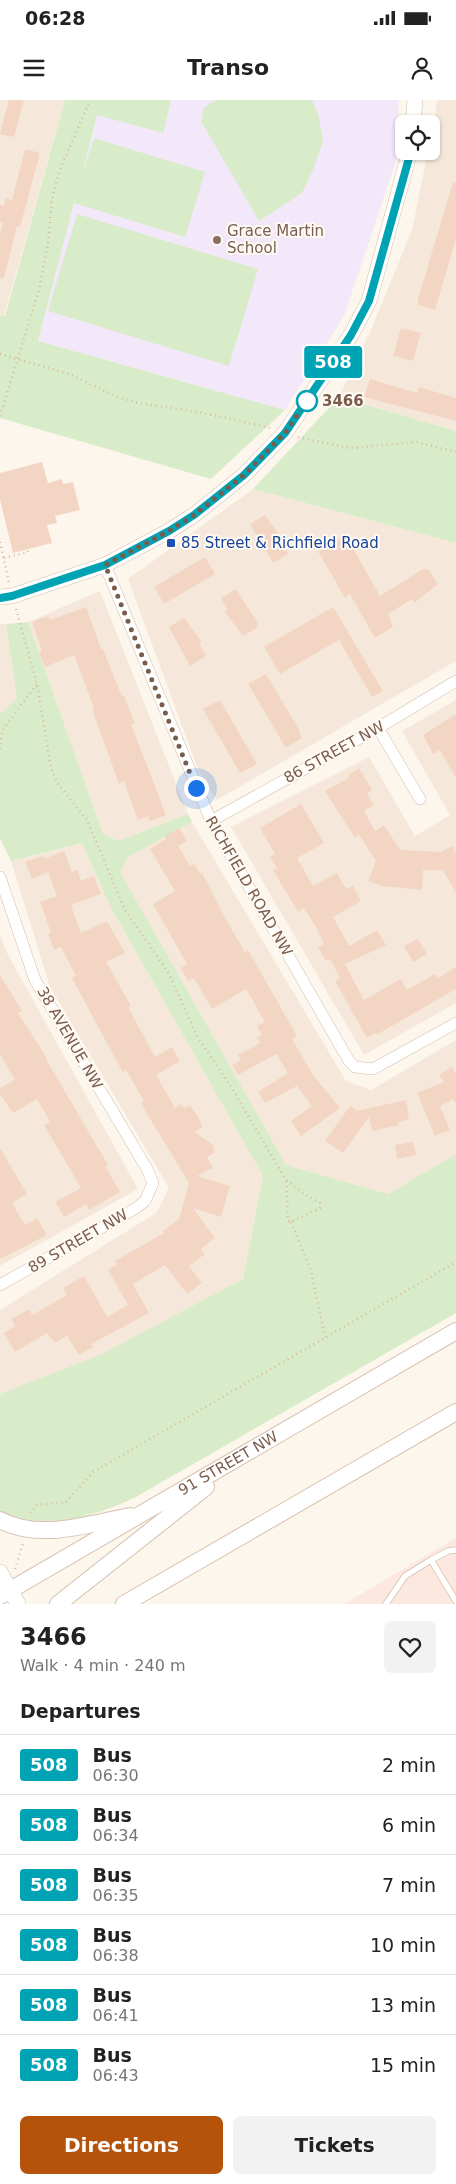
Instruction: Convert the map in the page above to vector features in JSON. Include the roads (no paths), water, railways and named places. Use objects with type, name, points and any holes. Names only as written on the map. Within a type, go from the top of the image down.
[{"type":"main road","name":"91 STREET NW","points":[[6,1600],[142,1514],[456,1331]]},
{"type":"main road","points":[[124,1604],[456,1412]]},
{"type":"main road","points":[[58,1604],[190,1499],[287,1429]]},
{"type":"main road","points":[[0,1520],[26,1529],[47,1530],[66,1529],[142,1514]]},
{"type":"street","points":[[414,115],[415,100]]},
{"type":"street","points":[[6,597],[105,565],[169,531],[194,515],[244,475],[285,433],[351,335],[369,301],[408,160]]},
{"type":"street","name":"RICHFIELD ROAD NW","points":[[105,565],[211,821],[344,1052],[355,1066],[373,1069],[384,1065],[456,1023]]},
{"type":"street","name":"86 STREET NW","points":[[211,821],[378,728],[456,681]]},
{"type":"street","points":[[378,728],[420,799]]},
{"type":"street","name":"38 AVENUE NW","points":[[0,877],[35,980],[147,1169],[153,1183],[150,1192]]},
{"type":"street","name":"89 STREET NW","points":[[0,1285],[136,1208],[145,1201],[150,1192]]},
{"type":"street","points":[[6,1600],[8,1571]]},
{"type":"lane","points":[[386,1604],[405,1576],[448,1551],[456,1550]]},
{"type":"lane","points":[[432,1560],[456,1601]]},
{"type":"place","name":"Grace Martin School","points":[[217,240]]},
{"type":"place","name":"3466","points":[[307,401]]},
{"type":"place","name":"85 Street & Richfield Road","points":[[171,543]]}]
